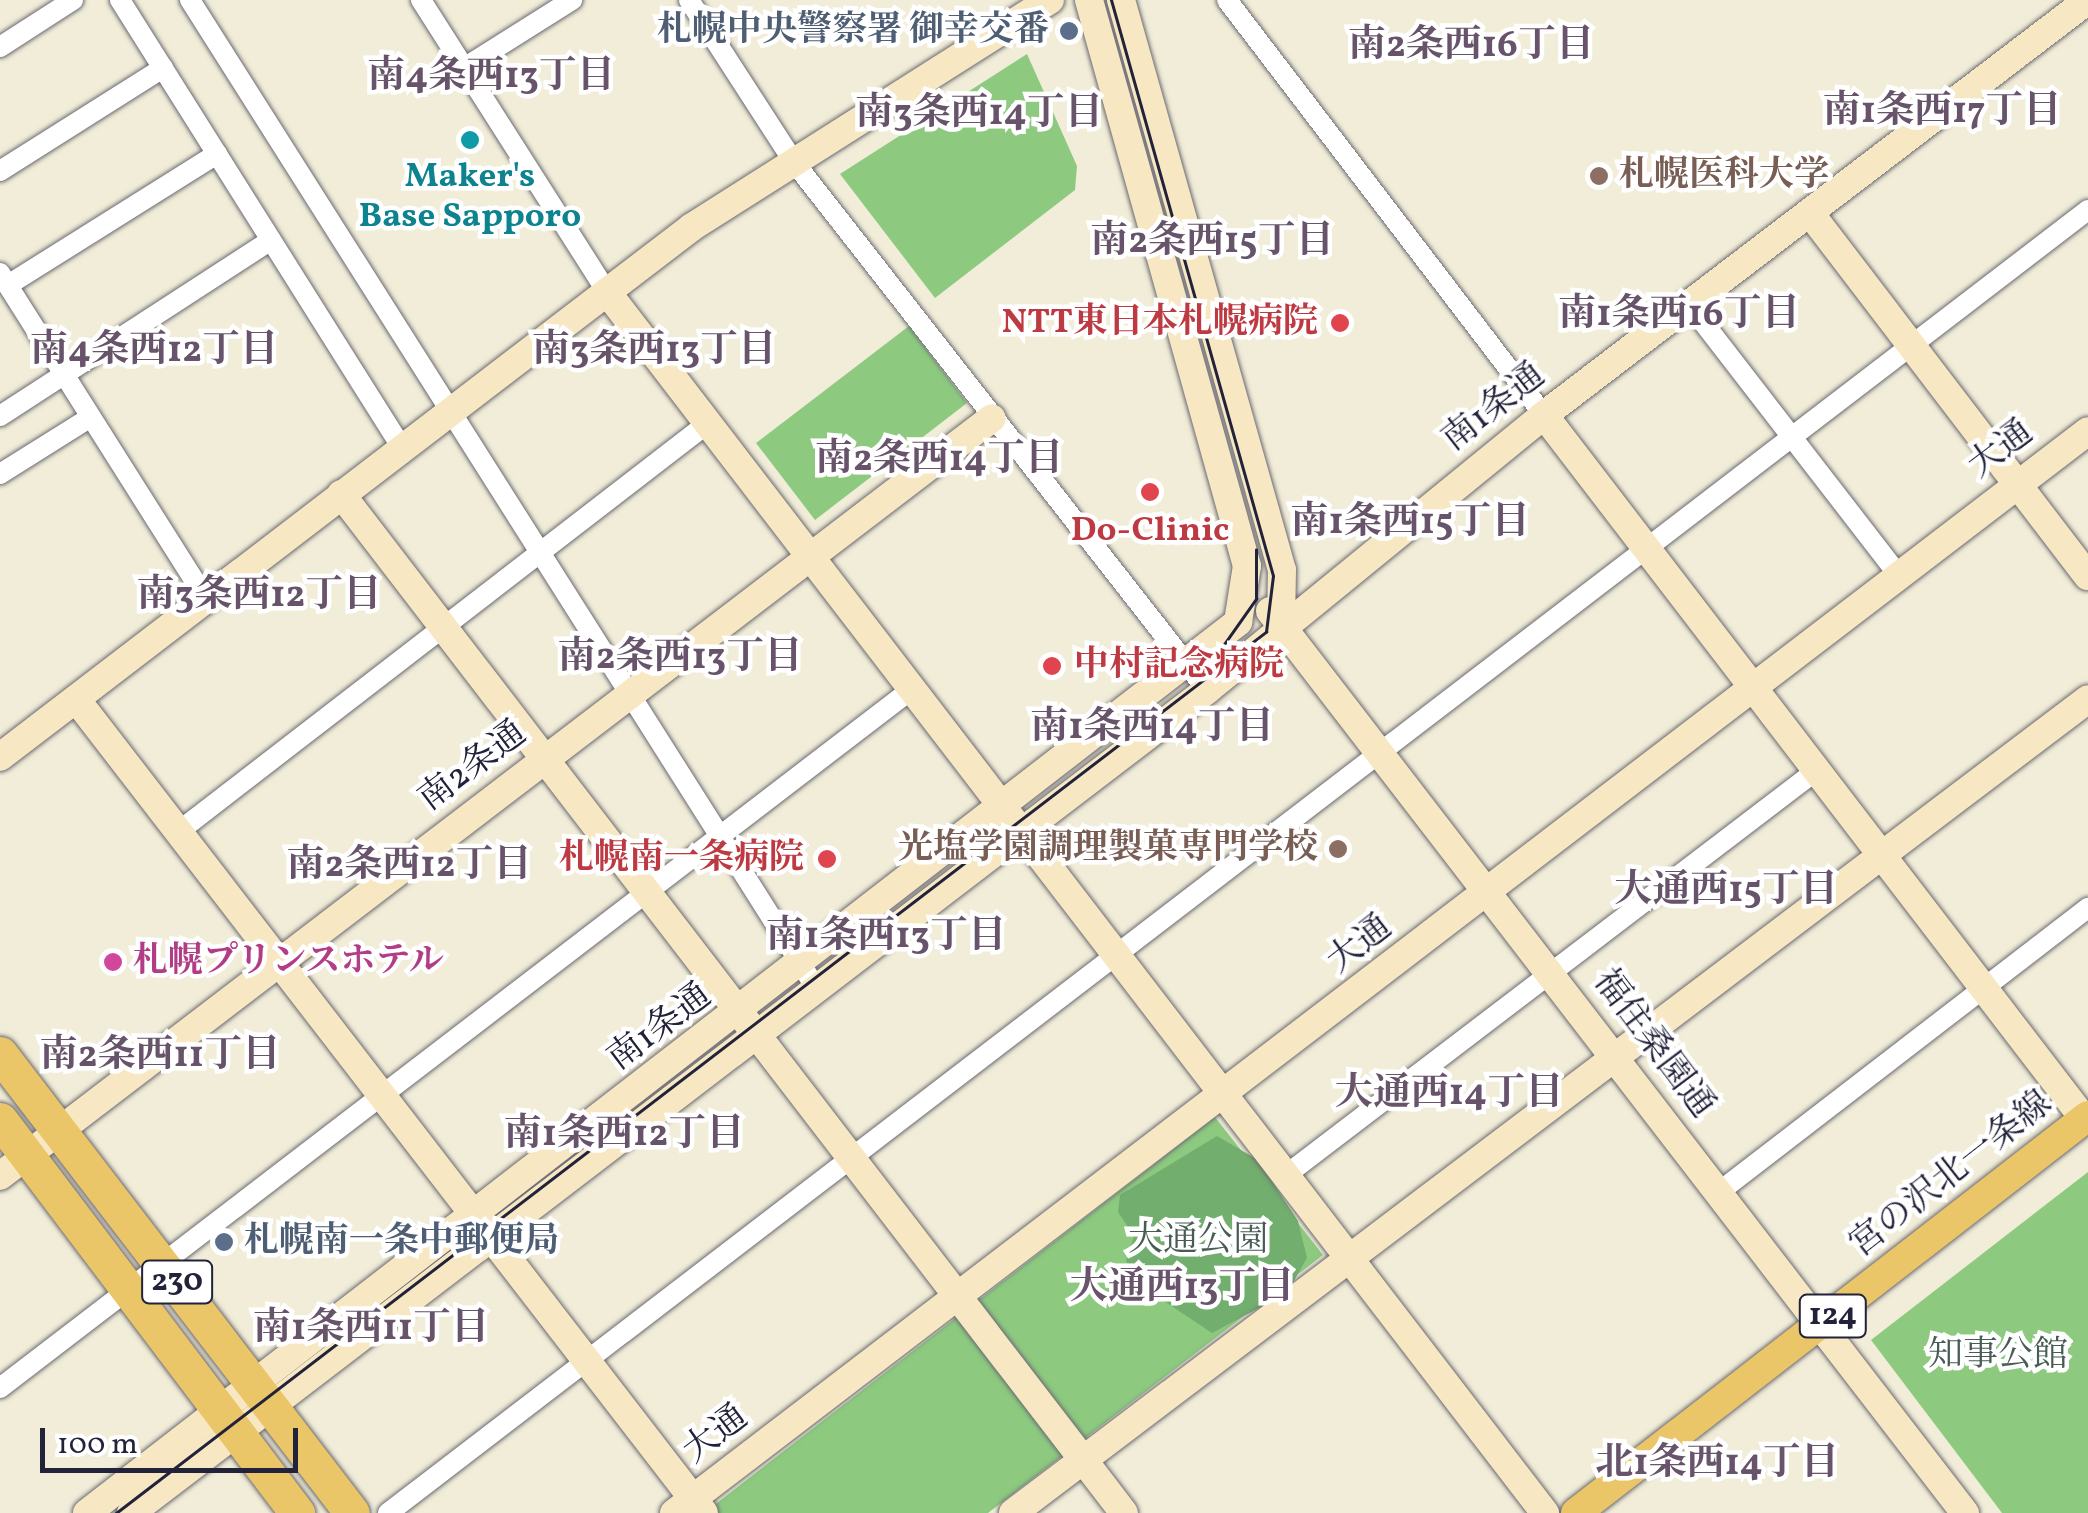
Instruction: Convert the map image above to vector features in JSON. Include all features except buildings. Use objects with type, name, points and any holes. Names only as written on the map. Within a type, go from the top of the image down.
[{"type":"highway","name":"230","points":[[0,1054],[63,1128],[352,1513]]},
{"type":"highway","name":"230","points":[[0,1120],[297,1513]]},
{"type":"main road","name":"宮の沢北一条線","points":[[1576,1513],[2086,1117]]},
{"type":"street","points":[[0,46],[74,0]]},
{"type":"street","points":[[120,0],[402,448]]},
{"type":"street","points":[[190,0],[809,977]]},
{"type":"street","points":[[421,0],[607,292],[1545,1513]]},
{"type":"street","points":[[464,68],[572,0]]},
{"type":"street","points":[[689,0],[794,162],[1198,679]]},
{"type":"street","points":[[0,757],[607,292],[794,162],[1050,0]]},
{"type":"street","points":[[1089,0],[1249,592],[1238,622],[1282,622],[1282,570],[1122,0]]},
{"type":"street","points":[[1227,0],[2086,1117]]},
{"type":"street","name":"南1条通","points":[[88,1513],[263,1396],[1198,679],[1282,622],[1544,414],[2079,10]]},
{"type":"street","points":[[0,170],[163,68]]},
{"type":"street","points":[[205,597],[3,279],[217,154]]},
{"type":"street","points":[[388,1513],[2088,210]]},
{"type":"street","points":[[1810,213],[2018,485],[2085,566]]},
{"type":"street","points":[[0,416],[271,240]]},
{"type":"street","points":[[1689,304],[1899,576]]},
{"type":"street","points":[[0,474],[91,417]]},
{"type":"street","name":"南2条通","points":[[0,1176],[992,418]]},
{"type":"street","points":[[178,832],[708,424]]},
{"type":"street","name":"大通","points":[[690,1508],[957,1295],[1490,892],[2088,431]]},
{"type":"street","points":[[341,494],[1124,1513]]},
{"type":"street","name":"福住桑園通","points":[[1249,592],[1282,622],[1965,1513]]},
{"type":"street","name":"南1条通","points":[[1198,679],[1238,622]]},
{"type":"street","points":[[0,1388],[912,689]]},
{"type":"street","points":[[76,699],[586,1360],[690,1508]]},
{"type":"street","points":[[1014,1513],[1618,1060],[2088,699]]},
{"type":"street","points":[[1286,1175],[1817,770]]},
{"type":"street","points":[[1719,1192],[2088,908]]},
{"type":"street","name":"南1条通","points":[[131,1513],[228,1422]]},
{"type":"green space","points":[[1027,54],[1077,166],[1075,190],[935,298],[840,174]]},
{"type":"green space","points":[[909,326],[967,403],[815,520],[756,443]]},
{"type":"green space","name":"大通公園","points":[[1215,1117],[1323,1255],[988,1513],[704,1513]]},
{"type":"green space","points":[[1217,1136],[1258,1160],[1298,1221],[1307,1258],[1287,1293],[1212,1333],[1143,1287],[1126,1261],[1134,1236],[1118,1212],[1120,1195]]},
{"type":"green space","name":"知事公館","points":[[2088,1172],[2088,1513],[2002,1513],[1871,1340]]},
{"type":"tram line","points":[[116,1513],[1266,632],[1273,576],[1111,0]]},
{"type":"tram line","points":[[1213,660],[1256,599],[1256,550]]},
{"type":"place","name":"札幌中央警察署 御幸交番","points":[[1069,31]]},
{"type":"place","name":"Maker's Base Sapporo","points":[[470,140]]},
{"type":"place","name":"札幌医科大学","points":[[1599,176]]},
{"type":"place","name":"NTT東日本札幌病院","points":[[1340,323]]},
{"type":"place","name":"Do-Clinic","points":[[1150,492]]},
{"type":"place","name":"中村記念病院","points":[[1052,666]]},
{"type":"place","name":"光塩学園調理製菓専門学校","points":[[1338,849]]},
{"type":"place","name":"札幌南一条病院","points":[[827,859]]},
{"type":"place","name":"札幌プリンスホテル","points":[[113,962]]},
{"type":"place","name":"札幌南一条中郵便局","points":[[224,1242]]},
{"type":"district","name":"南2条西16丁目","points":[[1471,47]]},
{"type":"district","name":"南4条西13丁目","points":[[491,78]]},
{"type":"district","name":"南1条西17丁目","points":[[1942,113]]},
{"type":"district","name":"南3条西14丁目","points":[[979,115]]},
{"type":"district","name":"南2条西15丁目","points":[[1212,243]]},
{"type":"district","name":"南1条西16丁目","points":[[1679,316]]},
{"type":"district","name":"南4条西12丁目","points":[[154,352]]},
{"type":"district","name":"南3条西13丁目","points":[[654,352]]},
{"type":"district","name":"南2条西14丁目","points":[[939,461]]},
{"type":"district","name":"南1条西15丁目","points":[[1410,524]]},
{"type":"district","name":"南3条西12丁目","points":[[259,597]]},
{"type":"district","name":"南2条西13丁目","points":[[680,659]]},
{"type":"district","name":"南1条西14丁目","points":[[1152,729]]},
{"type":"district","name":"南2条西12丁目","points":[[409,867]]},
{"type":"district","name":"大通西15丁目","points":[[1726,892]]},
{"type":"district","name":"南1条西13丁目","points":[[886,938]]},
{"type":"district","name":"南2条西11丁目","points":[[160,1057]]},
{"type":"district","name":"大通西14丁目","points":[[1449,1095]]},
{"type":"district","name":"南1条西12丁目","points":[[624,1136]]},
{"type":"district","name":"大通西13丁目","points":[[1182,1289]]},
{"type":"district","name":"南1条西11丁目","points":[[371,1330]]},
{"type":"district","name":"北1条西14丁目","points":[[1717,1465]]}]
